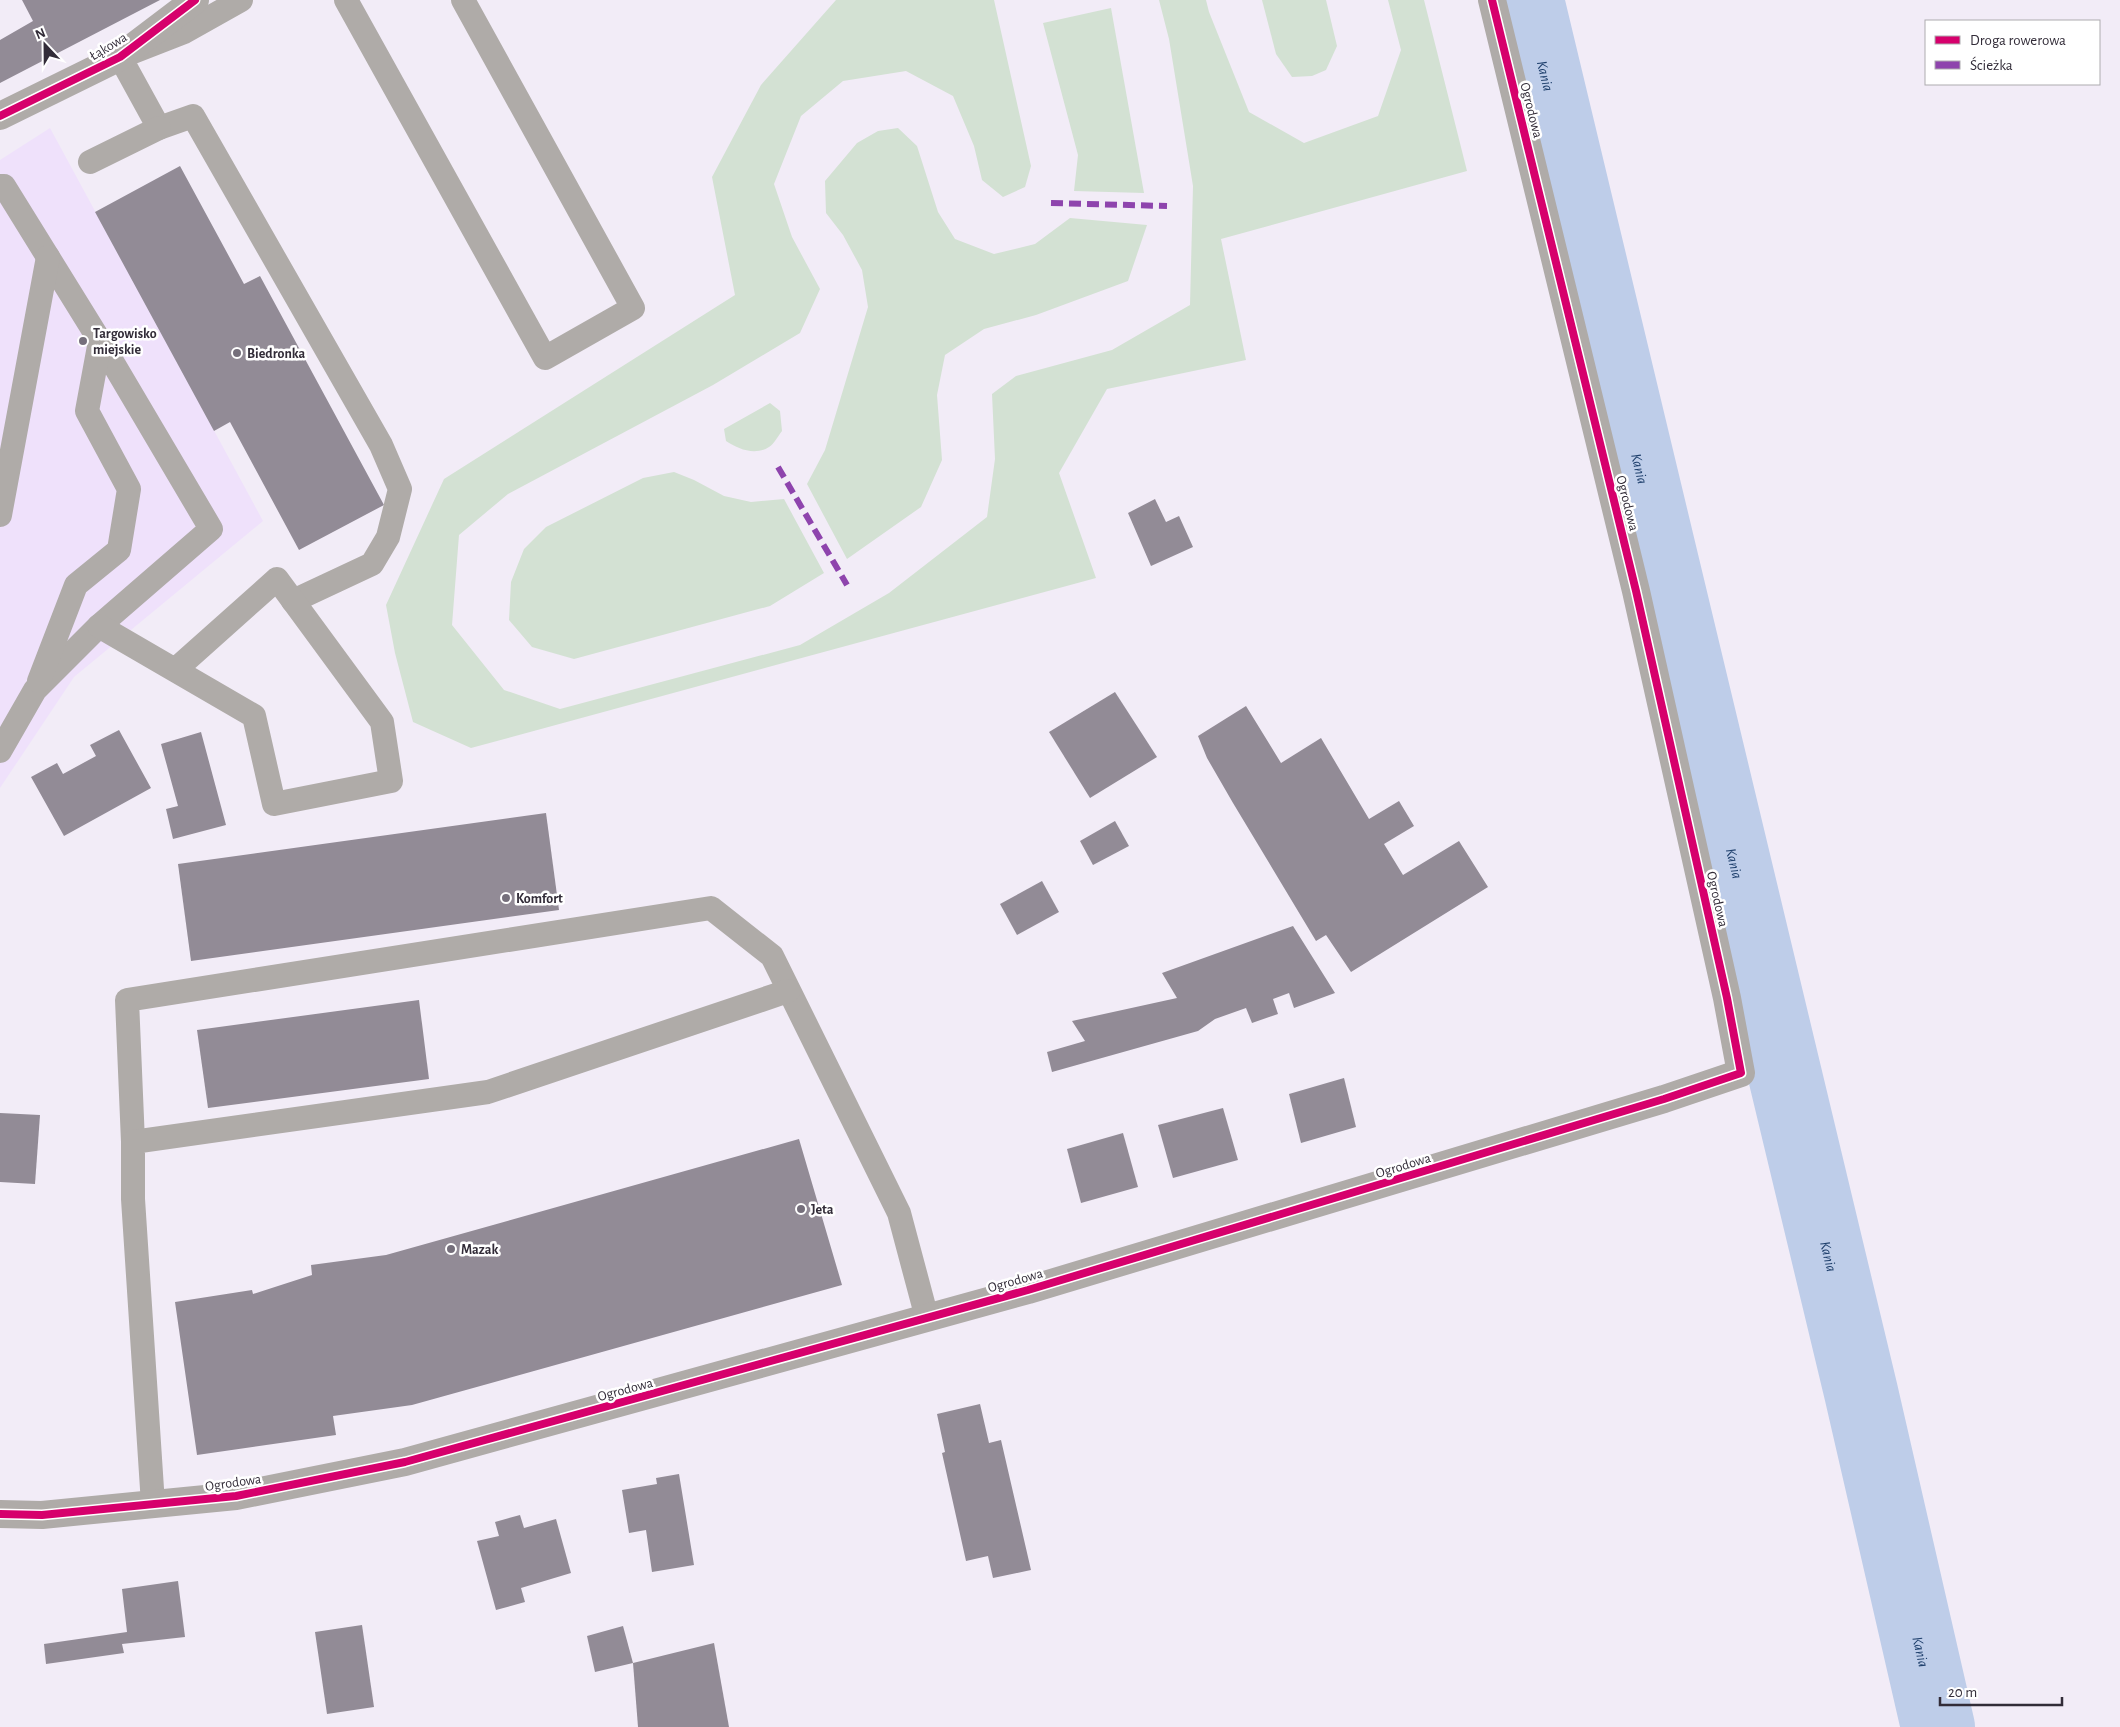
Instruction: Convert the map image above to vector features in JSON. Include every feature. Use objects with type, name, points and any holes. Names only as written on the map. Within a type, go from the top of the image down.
[{"type":"street","name":"Łąkowa","points":[[0,116],[120,57],[195,0]]},
{"type":"street","name":"Ogrodowa","points":[[0,1514],[42,1515],[236,1496],[405,1462],[1037,1287],[1664,1099],[1741,1072],[1727,998],[1636,591],[1492,0]]},
{"type":"lane","points":[[159,128],[120,57],[184,32],[241,0]]},
{"type":"lane","points":[[346,0],[545,358],[632,308],[464,0]]},
{"type":"lane","points":[[90,162],[159,128],[193,116],[381,445],[400,489],[388,537],[372,564],[292,601]]},
{"type":"lane","points":[[1,189],[48,257],[100,341],[211,529],[99,626],[35,690]]},
{"type":"lane","points":[[0,515],[48,257]]},
{"type":"lane","points":[[0,751],[35,690],[76,585],[119,550],[129,489],[87,411],[100,341]]},
{"type":"lane","points":[[99,626],[254,716],[274,804],[391,781],[382,722],[277,579],[175,670]]},
{"type":"lane","points":[[153,1504],[133,1199],[133,1142],[127,1000],[711,908],[772,956],[899,1213],[927,1318]]},
{"type":"lane","points":[[133,1142],[488,1092],[788,991]]},
{"type":"shaded area","name":"Targowisko miejskie","points":[[50,128],[263,521],[74,677],[0,788],[0,160]]},
{"type":"green space","points":[[836,0],[994,0],[1031,166],[1025,187],[1003,197],[982,180],[974,146],[953,96],[906,71],[843,81],[801,116],[774,184],[792,237],[820,289],[800,333],[713,385],[508,494],[459,535],[452,625],[504,690],[560,709],[800,645],[889,593],[987,517],[995,459],[992,394],[1016,376],[1112,350],[1190,305],[1193,186],[1169,39],[1159,0],[1206,0],[1209,12],[1249,112],[1304,143],[1378,116],[1401,50],[1388,0],[1424,0],[1467,171],[1221,239],[1246,360],[1107,389],[1059,473],[1096,578],[471,748],[413,722],[395,653],[386,605],[444,479],[735,295],[712,177],[761,85]]},
{"type":"green space","points":[[1262,0],[1326,0],[1337,46],[1326,70],[1312,76],[1292,77],[1276,54]]},
{"type":"green space","points":[[1111,8],[1144,193],[1074,191],[1078,155],[1043,23]]},
{"type":"green space","points":[[898,128],[917,146],[938,212],[955,239],[994,254],[1035,244],[1070,218],[1147,225],[1128,281],[1036,315],[984,329],[945,355],[937,395],[942,460],[921,507],[847,559],[807,484],[825,450],[868,307],[862,270],[843,235],[826,213],[825,181],[857,143],[878,131]]},
{"type":"green space","points":[[770,403],[780,411],[782,431],[771,446],[764,450],[752,451],[741,449],[726,441],[724,429]]},
{"type":"green space","points":[[674,472],[724,496],[751,502],[784,499],[824,573],[770,606],[574,659],[532,647],[509,620],[511,582],[524,549],[546,527],[643,478]]},
{"type":"building","points":[[22,0],[160,0],[0,83],[0,40],[33,21]]},
{"type":"building","name":"Biedronka","points":[[180,166],[244,284],[260,276],[384,505],[299,550],[230,422],[214,431],[95,212]]},
{"type":"building","points":[[1155,499],[1166,522],[1179,516],[1193,547],[1151,566],[1128,513]]},
{"type":"building","points":[[1115,692],[1157,757],[1090,798],[1049,732]]},
{"type":"building","points":[[1246,706],[1281,763],[1321,738],[1369,819],[1399,801],[1414,826],[1384,844],[1403,875],[1459,841],[1488,887],[1351,972],[1326,935],[1316,941],[1207,758],[1198,736]]},
{"type":"building","points":[[119,730],[151,788],[64,836],[31,777],[57,763],[63,774],[96,756],[90,745]]},
{"type":"building","points":[[201,732],[226,825],[173,839],[166,809],[178,806],[161,744]]},
{"type":"building","points":[[546,813],[559,910],[191,961],[178,864]]},
{"type":"building","points":[[1115,821],[1129,846],[1093,865],[1080,841]]},
{"type":"building","points":[[1042,881],[1059,912],[1017,935],[1000,904]]},
{"type":"building","points":[[1293,926],[1335,993],[1294,1008],[1289,993],[1273,999],[1278,1014],[1252,1023],[1246,1008],[1215,1019],[1198,1031],[1052,1072],[1047,1052],[1085,1041],[1072,1021],[1177,998],[1162,973]]},
{"type":"building","points":[[419,1000],[429,1079],[208,1108],[197,1030]]},
{"type":"building","points":[[1344,1078],[1356,1127],[1301,1143],[1289,1094]]},
{"type":"building","points":[[1223,1108],[1238,1160],[1173,1178],[1158,1125]]},
{"type":"building","points":[[0,1113],[40,1115],[35,1184],[0,1182]]},
{"type":"building","points":[[1123,1133],[1138,1187],[1081,1203],[1067,1149]]},
{"type":"building","points":[[799,1139],[842,1285],[412,1405],[333,1416],[336,1435],[197,1455],[175,1302],[252,1290],[253,1294],[312,1275],[311,1265],[386,1255]]},
{"type":"building","points":[[980,1404],[989,1443],[1001,1440],[1031,1570],[993,1578],[988,1556],[966,1561],[942,1453],[945,1452],[937,1414]]},
{"type":"building","points":[[679,1474],[694,1565],[652,1572],[646,1530],[629,1533],[622,1490],[657,1484],[656,1478]]},
{"type":"building","points":[[520,1515],[524,1528],[556,1519],[571,1573],[521,1588],[525,1602],[496,1610],[477,1541],[499,1536],[495,1522]]},
{"type":"building","points":[[178,1581],[185,1637],[122,1644],[124,1653],[46,1664],[44,1644],[127,1632],[122,1589]]},
{"type":"building","points":[[362,1625],[374,1707],[327,1714],[315,1632]]},
{"type":"building","points":[[623,1626],[633,1663],[595,1672],[587,1636]]},
{"type":"building","points":[[714,1643],[729,1727],[638,1727],[633,1663]]},
{"type":"waterway","name":"Kania","points":[[1527,0],[1861,1392],[1938,1727]]},
{"type":"marked path","points":[[1051,203],[1167,206]]},
{"type":"marked path","points":[[778,467],[847,585]]},
{"type":"cycle path","points":[[0,116],[120,57],[195,0]]},
{"type":"cycle path","points":[[0,1514],[42,1515],[236,1496],[405,1462],[1028,1290],[1664,1099],[1741,1073],[1727,998],[1636,591],[1492,0]]},
{"type":"place","name":"Targowisko miejskie","points":[[83,341]]},
{"type":"place","name":"Biedronka","points":[[237,353]]},
{"type":"place","name":"Komfort","points":[[506,898]]},
{"type":"place","name":"Jeta","points":[[801,1209]]},
{"type":"place","name":"Mazak","points":[[451,1249]]}]
